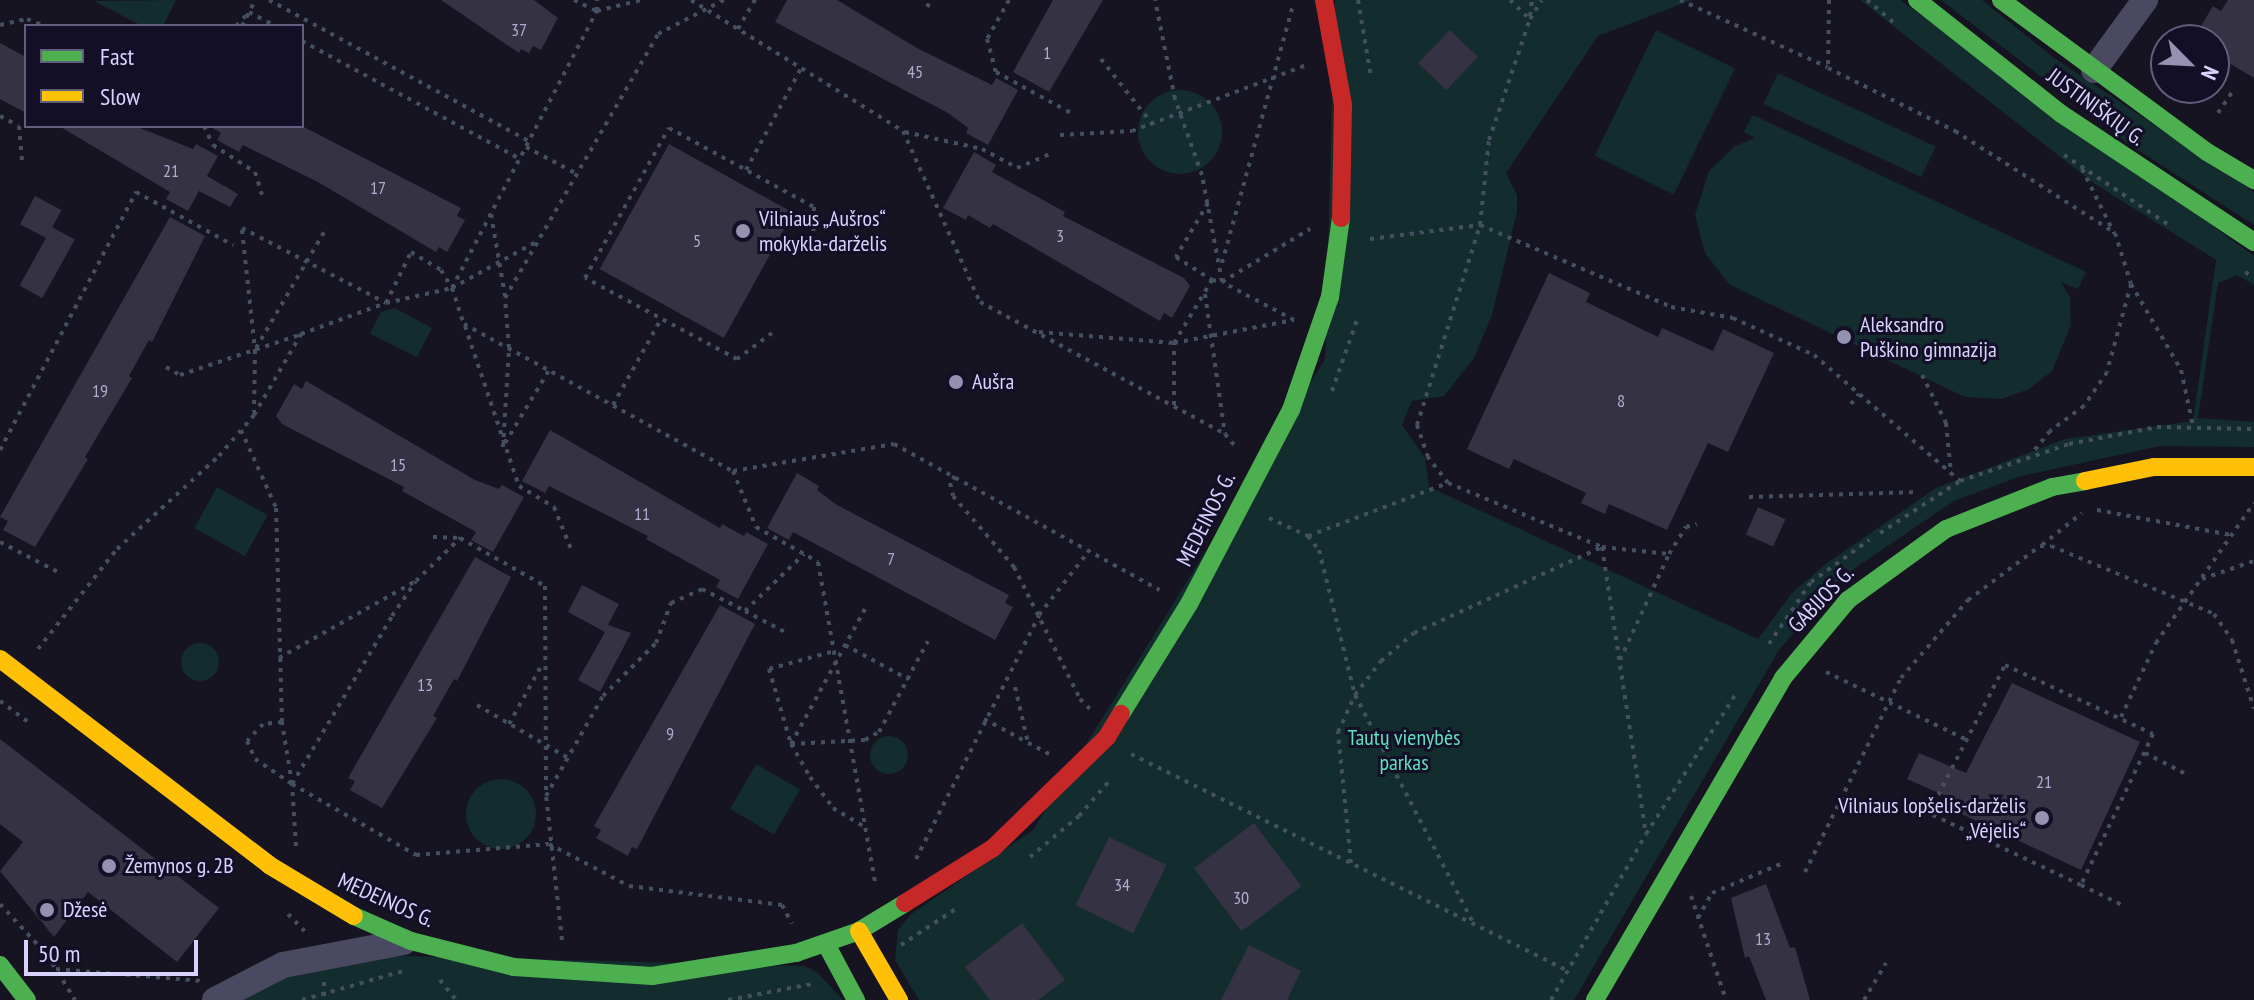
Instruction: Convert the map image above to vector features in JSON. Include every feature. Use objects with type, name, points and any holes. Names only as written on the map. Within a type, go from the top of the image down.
[{"type":"street","name":"MEDEINOS G.","points":[[0,659],[269,865],[357,918],[411,941],[529,969],[652,976],[739,964],[826,944],[859,931],[993,848],[1107,737],[1189,604],[1291,410],[1330,297],[1343,203],[1343,105],[1324,0]]},
{"type":"street","name":"JUSTINIŠKIŲ G.","points":[[1917,0],[2060,113],[2254,242]]},
{"type":"street","name":"JUSTINIŠKIŲ G.","points":[[2001,0],[2094,70],[2254,180]]},
{"type":"street","points":[[2094,70],[2145,0]]},
{"type":"street","name":"GABIJOS G.","points":[[1595,1000],[1783,678],[1848,600],[1892,564],[1946,529],[2052,487],[2154,467],[2254,467]]},
{"type":"street","points":[[859,931],[899,1000]]},
{"type":"street","points":[[208,991],[283,965],[366,946],[411,941]]},
{"type":"street","points":[[826,944],[856,1000]]},
{"type":"street","points":[[0,965],[27,1000]]},
{"type":"path","points":[[243,24],[255,0]]},
{"type":"path","points":[[269,0],[577,174]]},
{"type":"path","points":[[574,0],[597,11],[641,0]]},
{"type":"path","points":[[452,288],[597,11],[597,0]]},
{"type":"path","points":[[691,0],[903,131],[982,149],[1017,168],[1053,153]]},
{"type":"path","points":[[505,298],[658,34],[724,0]]},
{"type":"path","points":[[738,30],[755,0]]},
{"type":"path","points":[[927,7],[931,0]]},
{"type":"path","points":[[1009,0],[987,39],[996,72],[1071,113]]},
{"type":"path","points":[[1155,0],[1181,117],[1208,203],[1222,282]]},
{"type":"path","points":[[1221,266],[1277,77],[1295,0]]},
{"type":"path","points":[[1510,0],[1530,19]]},
{"type":"path","points":[[1532,0],[1530,19],[1489,140],[1480,225],[1417,425],[1428,457],[1448,483],[1602,547],[1669,554]]},
{"type":"path","points":[[1530,19],[1542,0]]},
{"type":"path","points":[[1680,0],[1955,131],[2115,233]]},
{"type":"path","points":[[1828,68],[1829,0]]},
{"type":"path","points":[[238,24],[249,12]]},
{"type":"path","points":[[249,12],[271,24]]},
{"type":"path","points":[[0,25],[27,19],[40,24]]},
{"type":"path","points":[[304,42],[520,159]]},
{"type":"path","points":[[1101,59],[1153,125]]},
{"type":"path","points":[[1060,135],[1132,131],[1181,117],[1309,64]]},
{"type":"path","points":[[746,170],[800,70]]},
{"type":"path","points":[[2218,113],[2233,91]]},
{"type":"path","points":[[0,116],[19,126],[22,160]]},
{"type":"path","points":[[205,128],[213,145],[255,172],[263,198]]},
{"type":"path","points":[[772,333],[737,359],[585,278],[669,128],[814,207],[813,254]]},
{"type":"path","points":[[903,131],[980,302],[1174,405],[1225,434],[1236,447]]},
{"type":"path","points":[[2081,167],[2115,233],[2131,284],[2181,370],[2193,426]]},
{"type":"path","points":[[0,450],[136,192],[233,245]]},
{"type":"path","points":[[1033,331],[1174,343],[1294,320],[1222,282],[1212,280],[1176,257],[1208,203]]},
{"type":"path","points":[[491,214],[505,298],[509,348],[503,447]]},
{"type":"path","points":[[1370,239],[1480,225],[1671,307],[1733,318],[1814,355],[1960,481]]},
{"type":"path","points":[[255,350],[327,227]]},
{"type":"path","points":[[1222,282],[1313,227]]},
{"type":"path","points":[[254,415],[255,350],[242,228],[386,303]]},
{"type":"path","points":[[166,367],[180,375],[386,303],[452,288],[500,265],[538,241]]},
{"type":"path","points":[[386,303],[411,252],[441,270],[452,288],[492,394],[503,447],[519,486],[554,507],[571,549]]},
{"type":"path","points":[[1174,405],[1174,343],[1212,280]]},
{"type":"path","points":[[2032,454],[2050,431],[2084,406],[2107,372],[2131,284]]},
{"type":"path","points":[[1204,293],[1214,334],[1225,434]]},
{"type":"path","points":[[613,405],[661,319]]},
{"type":"path","points":[[464,324],[733,471],[894,444],[1160,590]]},
{"type":"path","points":[[34,654],[117,549],[179,496],[254,415],[301,334]]},
{"type":"path","points":[[503,447],[549,370]]},
{"type":"path","points":[[1922,375],[1946,423],[1951,473]]},
{"type":"path","points":[[1851,404],[1859,394]]},
{"type":"path","points":[[241,430],[276,508],[281,559],[278,659],[296,846]]},
{"type":"path","points":[[733,471],[756,527],[818,562],[833,666],[877,890]]},
{"type":"path","points":[[955,476],[950,483],[953,496],[1014,567],[1080,699],[1090,709]]},
{"type":"path","points":[[1308,536],[1448,483]]},
{"type":"path","points":[[1749,497],[1918,492]]},
{"type":"path","points":[[2121,717],[2156,643],[2254,503]]},
{"type":"path","points":[[1805,872],[1901,678],[1968,600],[2087,508],[2231,535]]},
{"type":"path","points":[[1269,518],[1308,536],[1319,550],[1355,695],[1473,924]]},
{"type":"path","points":[[1620,662],[1669,554],[1686,527],[1697,524]]},
{"type":"path","points":[[433,537],[460,538],[545,586],[546,796],[562,946]]},
{"type":"path","points":[[292,784],[416,581],[460,538]]},
{"type":"path","points":[[0,542],[60,573]]},
{"type":"path","points":[[2040,546],[2051,546],[2186,599],[2224,624],[2254,709]]},
{"type":"path","points":[[1602,547],[1646,834]]},
{"type":"path","points":[[1351,863],[1337,754],[1338,732],[1355,695],[1381,661],[1414,633],[1602,547]]},
{"type":"path","points":[[910,872],[984,719],[1039,615],[1088,552]]},
{"type":"path","points":[[745,611],[804,554]]},
{"type":"path","points":[[2199,580],[2254,561]]},
{"type":"path","points":[[278,659],[416,581]]},
{"type":"path","points":[[546,796],[603,696],[656,643],[671,603],[702,589],[789,634]]},
{"type":"path","points":[[791,744],[866,607]]},
{"type":"path","points":[[791,744],[849,741],[879,732],[928,641]]},
{"type":"path","points":[[845,645],[908,679]]},
{"type":"path","points":[[831,652],[769,669],[791,744],[833,808],[865,827]]},
{"type":"path","points":[[509,724],[543,661]]},
{"type":"path","points":[[2081,885],[2153,734],[2005,665],[1929,813],[2124,906]]},
{"type":"path","points":[[1826,672],[1967,740]]},
{"type":"path","points":[[1015,687],[1028,743]]},
{"type":"path","points":[[477,705],[568,758]]},
{"type":"path","points":[[984,719],[1052,756]]},
{"type":"path","points":[[282,722],[263,724],[247,741],[255,759],[292,784],[416,855],[549,844],[629,886],[782,905],[792,925]]},
{"type":"path","points":[[1131,753],[1566,970]]},
{"type":"path","points":[[2145,753],[2186,774]]},
{"type":"path","points":[[1698,918],[1712,893],[1783,863]]},
{"type":"path","points":[[1691,896],[1726,1000]]},
{"type":"path","points":[[0,904],[56,969],[75,1000]]},
{"type":"path","points":[[1864,1000],[1886,963]]},
{"type":"path","points":[[56,969],[208,991]]},
{"type":"path","points":[[302,1000],[402,971],[414,974]]},
{"type":"path","points":[[427,977],[453,983]]},
{"type":"path","points":[[440,980],[456,1000]]},
{"type":"path","points":[[728,1000],[819,983]]},
{"type":"path","points":[[324,1000],[326,991]]},
{"type":"green space","points":[[176,0],[164,24],[138,24],[94,1]]},
{"type":"green space","name":"Tautų vienybės parkas","points":[[1335,0],[1692,0],[1598,36],[1506,173],[1517,195],[1517,212],[1492,315],[1474,358],[1444,396],[1412,401],[1402,425],[1425,458],[1429,487],[1758,639],[1792,593],[1827,563],[1936,488],[2065,439],[2193,421],[2216,260],[2095,184],[1860,0],[1900,0],[2254,256],[2254,285],[2237,275],[2218,283],[2198,418],[2254,422],[2254,447],[2160,446],[2021,476],[1954,501],[1842,577],[1779,650],[1574,1000],[919,1000],[895,960],[898,930],[910,915],[1033,830],[1325,359]]},
{"type":"green space","points":[[1941,0],[1982,0],[2053,57],[2254,192],[2254,225],[2130,145]]},
{"type":"green space","points":[[1656,30],[1735,69],[1674,194],[1595,156]]},
{"type":"green space","points":[[1778,73],[1936,147],[1921,177],[1764,104]]},
{"type":"green space","points":[[1180,90],[1196,93],[1210,102],[1219,116],[1222,132],[1219,148],[1210,162],[1196,171],[1180,174],[1164,171],[1150,162],[1141,148],[1138,132],[1141,116],[1150,102],[1164,93]]},
{"type":"green space","points":[[1753,115],[2086,272],[2078,289],[2061,282],[2070,298],[2071,325],[2052,371],[2029,389],[2002,399],[1965,397],[1730,285],[1705,253],[1695,215],[1709,171],[1735,146],[1755,138],[1744,132]]},
{"type":"green space","points":[[395,308],[432,328],[417,357],[370,334],[381,312]]},
{"type":"green space","points":[[217,487],[268,515],[245,556],[194,528]]},
{"type":"green space","points":[[200,643],[213,649],[219,662],[213,675],[200,681],[187,675],[181,662],[187,649]]},
{"type":"green space","points":[[889,736],[902,742],[908,755],[902,768],[889,774],[876,768],[870,755],[876,742]]},
{"type":"green space","points":[[756,764],[800,790],[774,835],[730,809]]},
{"type":"green space","points":[[501,779],[526,789],[536,814],[526,839],[501,849],[476,839],[466,814],[476,789]]},
{"type":"green space","points":[[403,956],[804,966],[817,972],[843,1000],[235,1000],[284,974],[352,960]]},
{"type":"building","points":[[441,0],[534,0],[558,18],[541,50],[533,46],[529,53],[521,49],[519,53]]},
{"type":"building","points":[[787,0],[837,0],[917,48],[992,85],[996,78],[1018,90],[988,145],[966,133],[968,128],[948,113],[775,22]]},
{"type":"building","points":[[1053,0],[1103,0],[1049,92],[1013,72]]},
{"type":"building","points":[[2228,0],[2254,0],[2254,78],[2230,64],[2230,24],[2202,24],[2213,6],[2221,11]]},
{"type":"building","points":[[1450,30],[1478,57],[1446,90],[1418,63]]},
{"type":"building","points":[[0,43],[24,56],[24,112],[0,99]]},
{"type":"building","points":[[304,127],[461,208],[457,216],[465,220],[447,252],[439,247],[436,252],[318,182],[243,145],[239,152],[217,140],[221,133],[212,128]]},
{"type":"building","points":[[62,128],[140,128],[193,149],[196,144],[218,156],[207,176],[238,194],[230,207],[199,191],[188,211],[166,199],[170,192]]},
{"type":"building","points":[[669,144],[793,213],[724,338],[600,269]]},
{"type":"building","points":[[974,152],[996,165],[992,172],[1065,212],[1063,216],[1184,278],[1190,286],[1172,318],[1164,313],[1160,321],[993,224],[990,228],[968,215],[966,220],[943,208]]},
{"type":"building","points":[[35,196],[61,210],[46,238],[20,224]]},
{"type":"building","points":[[170,217],[205,236],[152,342],[149,340],[129,376],[132,378],[85,457],[88,459],[35,547],[3,530],[8,521],[0,517]]},
{"type":"building","points":[[52,227],[75,240],[42,298],[20,286]]},
{"type":"building","points":[[1549,273],[1590,293],[1586,302],[1658,337],[1662,328],[1713,351],[1723,329],[1774,353],[1728,452],[1708,443],[1667,530],[1609,504],[1605,514],[1581,503],[1586,493],[1514,459],[1509,469],[1467,449]]},
{"type":"building","points":[[306,381],[475,480],[499,489],[502,485],[524,497],[493,552],[471,540],[476,532],[402,491],[404,487],[282,424],[276,416],[294,384],[302,389]]},
{"type":"building","points":[[550,430],[720,528],[722,524],[744,536],[746,532],[768,544],[738,599],[716,587],[720,580],[646,539],[648,536],[549,486],[545,493],[522,481]]},
{"type":"building","points":[[797,473],[819,486],[817,490],[837,505],[1009,595],[1005,603],[1013,607],[995,640],[793,532],[789,540],[767,528]]},
{"type":"building","points":[[1758,507],[1785,519],[1773,547],[1746,534]]},
{"type":"building","points":[[475,557],[511,577],[457,681],[454,679],[433,716],[437,718],[382,808],[350,790],[355,781],[348,778]]},
{"type":"building","points":[[582,585],[619,604],[608,625],[631,633],[600,692],[578,680],[605,632],[568,612]]},
{"type":"building","points":[[720,605],[755,624],[637,849],[632,847],[628,856],[596,838],[601,830],[594,826]]},
{"type":"building","points":[[2012,683],[2140,742],[2081,870],[1953,810],[1957,801],[1907,779],[1919,753],[1966,773]]},
{"type":"building","name":"Žemynos g. 2B","points":[[0,739],[219,908],[177,962],[88,892],[54,937],[0,871],[23,842],[0,824]]},
{"type":"building","points":[[1254,823],[1302,886],[1242,931],[1194,868]]},
{"type":"building","points":[[1109,837],[1167,865],[1133,933],[1076,905]]},
{"type":"building","points":[[1766,884],[1790,948],[1795,947],[1810,1000],[1766,1000],[1749,956],[1745,958],[1731,898]]},
{"type":"building","points":[[1022,923],[1065,980],[1038,1000],[990,1000],[965,967]]},
{"type":"building","points":[[1249,945],[1301,971],[1287,1000],[1221,1000]]},
{"type":"traffic: fast","points":[[1917,0],[2060,113],[2254,242]]},
{"type":"traffic: fast","points":[[2001,0],[2207,152],[2254,180]]},
{"type":"traffic: fast","points":[[1121,714],[1189,604],[1291,410],[1330,297],[1341,218]]},
{"type":"traffic: fast","points":[[1595,1000],[1783,678],[1848,600],[1946,529],[2052,487],[2085,481]]},
{"type":"traffic: fast","points":[[354,916],[411,941],[514,967],[652,976],[796,953],[859,931],[905,903]]},
{"type":"traffic: fast","points":[[826,944],[856,1000]]},
{"type":"traffic: fast","points":[[0,965],[27,1000]]},
{"type":"traffic: slow","points":[[2085,481],[2154,467],[2254,467]]},
{"type":"traffic: slow","points":[[0,659],[269,865],[354,916]]},
{"type":"traffic: slow","points":[[859,931],[899,1000]]},
{"type":"traffic: jam","points":[[1324,0],[1343,105],[1341,218]]},
{"type":"traffic: jam","points":[[905,903],[993,848],[1107,737],[1121,714]]},
{"type":"place","name":"Vilniaus „Aušros“ mokykla-darželis","points":[[743,231]]},
{"type":"place","name":"Aleksandro Puškino gimnazija","points":[[1844,337]]},
{"type":"place","name":"Aušra","points":[[956,382]]},
{"type":"place","name":"Vilniaus lopšelis-darželis „Vėjelis“","points":[[2042,818]]},
{"type":"place","name":"Žemynos g. 2B","points":[[109,866]]},
{"type":"place","name":"Džesė","points":[[47,910]]}]
